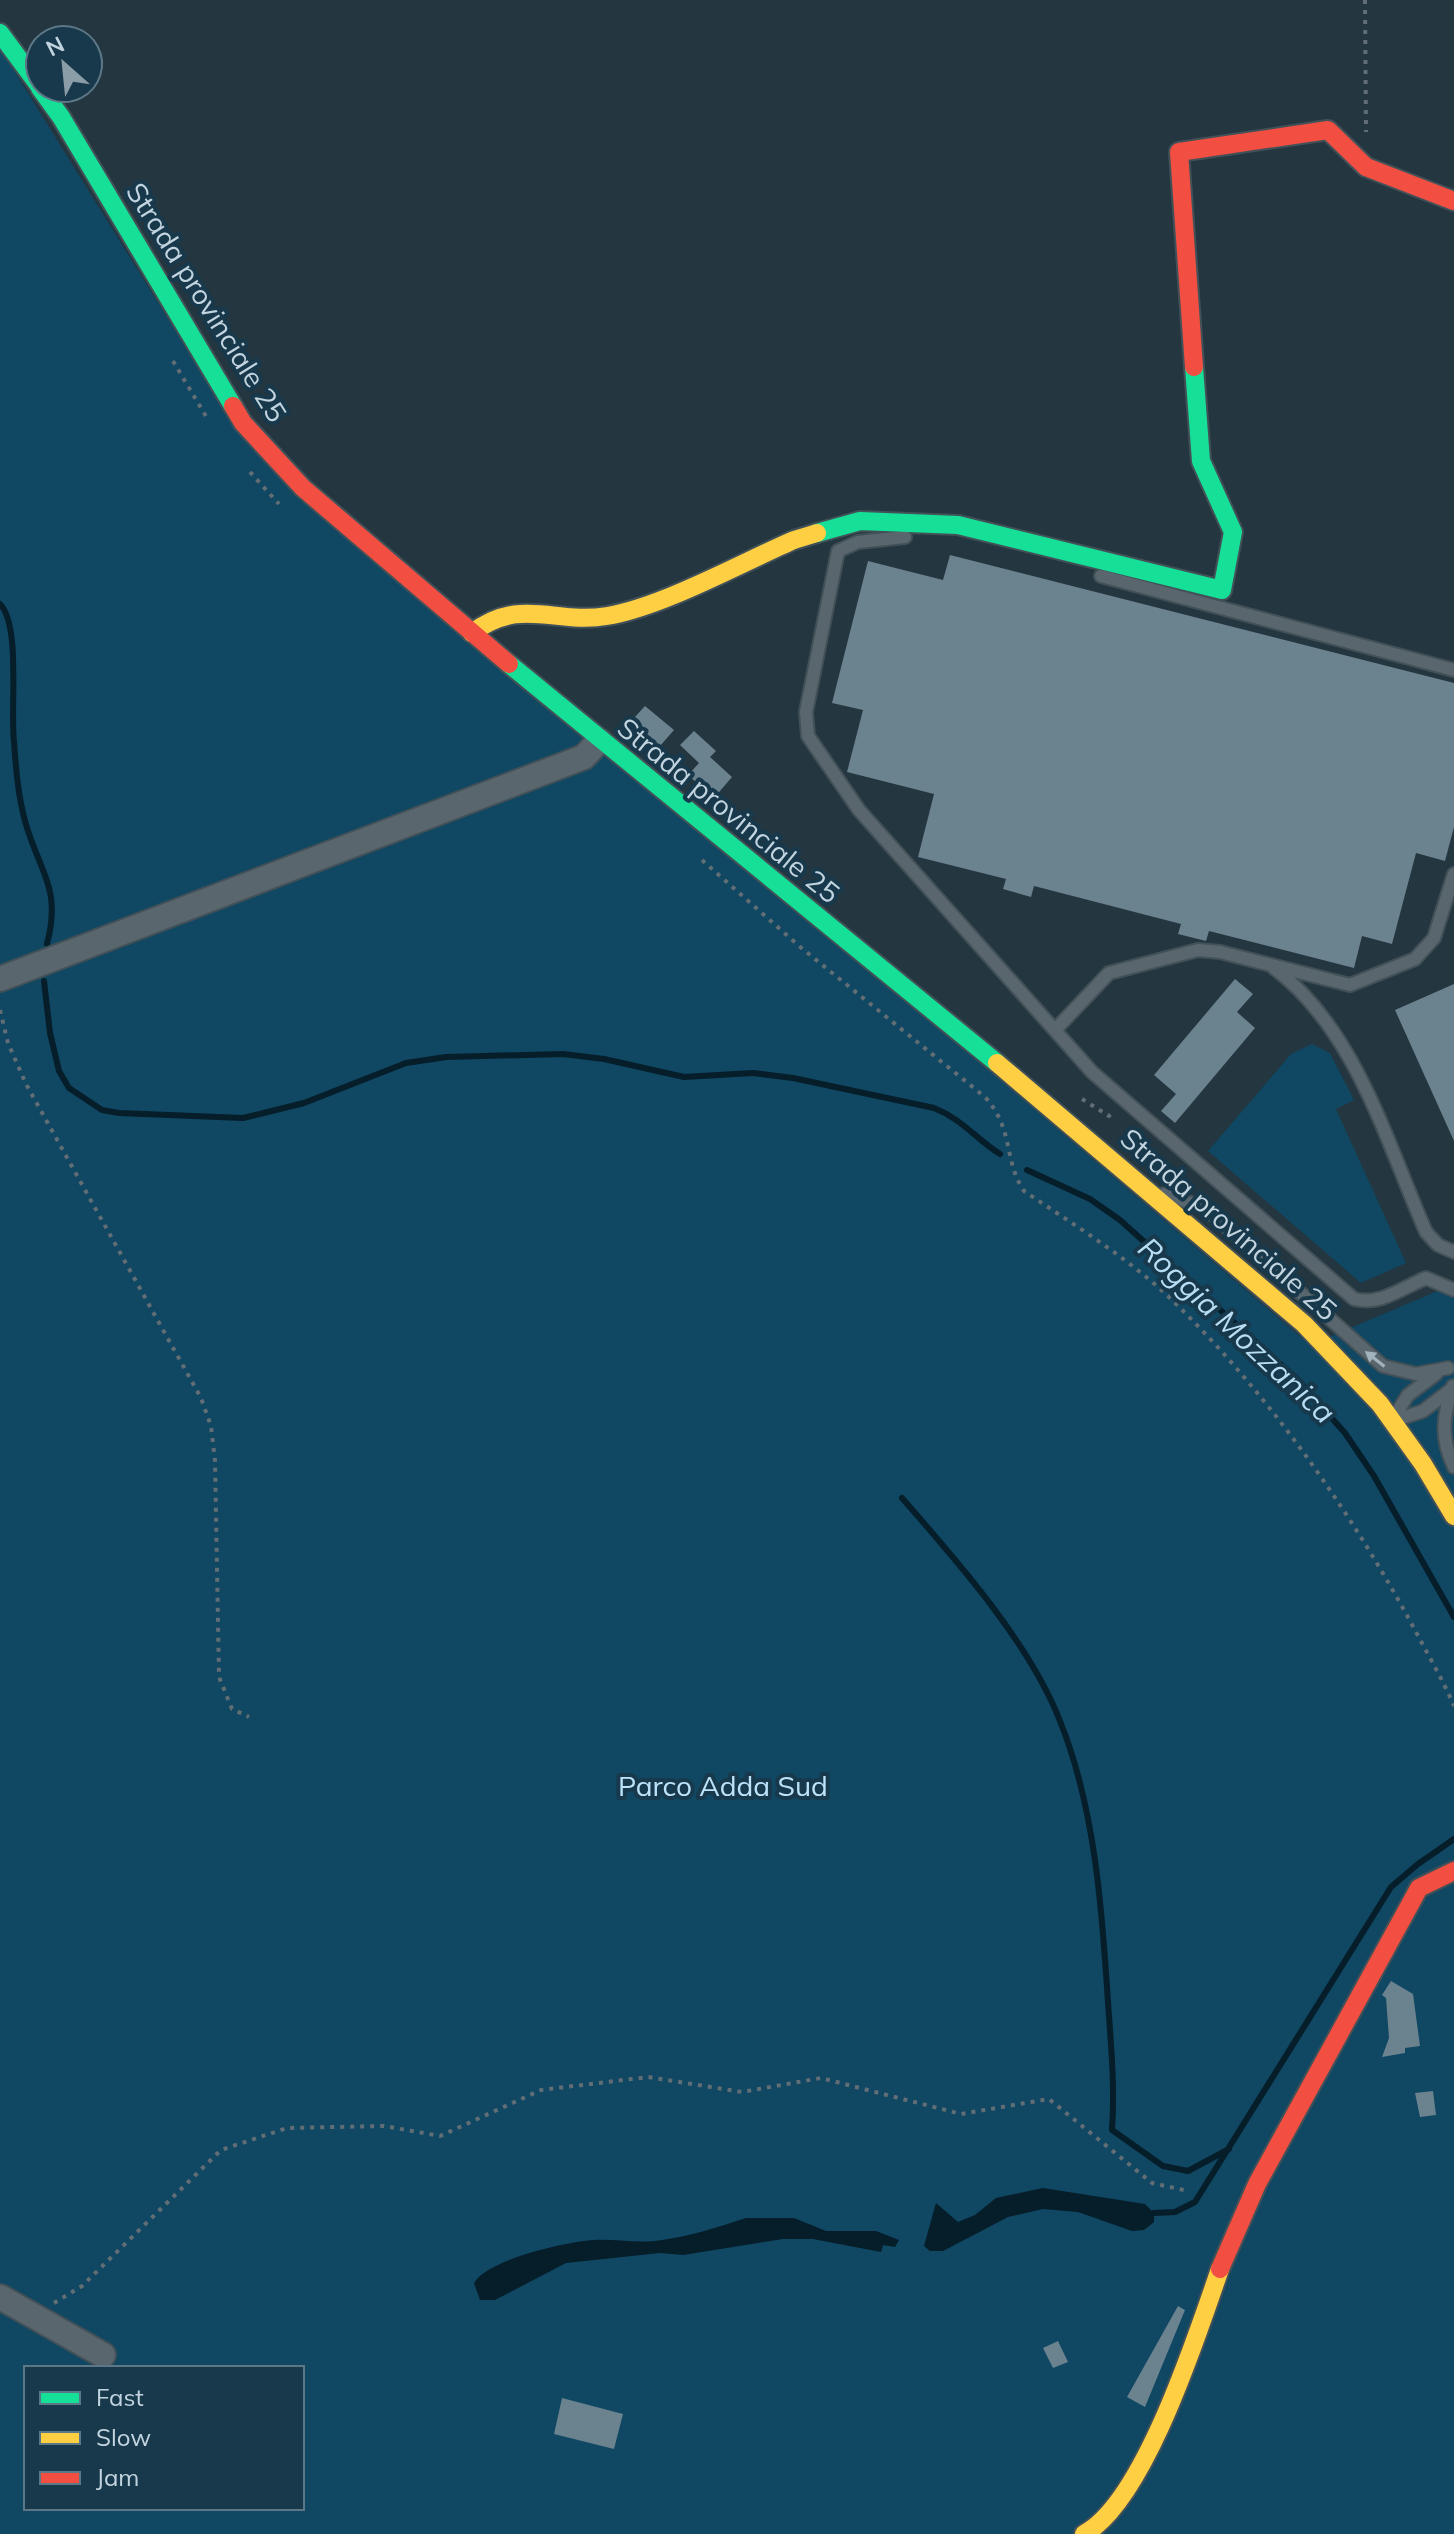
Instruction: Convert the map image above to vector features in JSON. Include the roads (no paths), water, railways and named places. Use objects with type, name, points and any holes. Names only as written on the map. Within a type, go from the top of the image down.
[{"type":"street","name":"Strada provinciale 25","points":[[0,33],[24,66]]},
{"type":"street","name":"Strada provinciale 25","points":[[52,104],[243,423],[303,488],[599,741],[978,1047],[1304,1324],[1393,1420],[1454,1516]]},
{"type":"street","points":[[472,633],[489,620],[508,613],[576,618],[620,613],[794,540],[860,521],[958,525],[1222,590],[1233,532],[1201,461],[1179,152],[1328,130],[1366,167],[1454,201]]},
{"type":"street","points":[[0,979],[584,757],[599,741]]},
{"type":"street","points":[[1084,2534],[1101,2525],[1138,2470],[1184,2370],[1222,2264],[1257,2184],[1419,1888],[1454,1871]]},
{"type":"street","points":[[0,2297],[103,2355]]},
{"type":"lane","points":[[1038,560],[945,535],[858,542],[838,551],[806,712],[808,736],[859,810],[1092,1072],[1354,1299],[1366,1303],[1385,1298],[1426,1278],[1452,1287]]},
{"type":"lane","points":[[1084,572],[1454,670]]},
{"type":"lane","points":[[1055,1030],[1109,973],[1198,950],[1350,985],[1415,959],[1434,938],[1454,874]]},
{"type":"lane","points":[[1268,964],[1306,996],[1336,1035],[1426,1232],[1438,1245],[1454,1252]]},
{"type":"lane","points":[[1147,1190],[1178,1196],[1205,1208],[1383,1366],[1416,1374],[1451,1366]]},
{"type":"lane","points":[[1393,1420],[1408,1395],[1451,1366]]},
{"type":"lane","points":[[1393,1420],[1423,1411],[1454,1385]]},
{"type":"lane","points":[[1454,1385],[1443,1418],[1443,1432],[1454,1467]]},
{"type":"waterway","name":"Roggia Mozzanica","points":[[0,604],[6,615],[13,649],[13,727],[21,801],[50,893],[52,908],[47,944]]},
{"type":"waterway","name":"Roggia Mozzanica","points":[[44,981],[50,1033],[59,1071],[69,1088],[102,1110],[243,1118],[304,1103],[406,1063],[446,1057],[563,1054],[604,1059],[684,1077],[753,1073],[793,1078],[934,1108],[953,1118],[1000,1154]]},
{"type":"waterway","name":"Roggia Mozzanica","points":[[1027,1170],[1090,1199],[1120,1220],[1296,1378],[1345,1433],[1374,1476],[1454,1617]]},
{"type":"waterway","points":[[902,1498],[968,1575],[1011,1632],[1047,1691],[1072,1754],[1089,1824],[1099,1895],[1112,2066],[1112,2130],[1163,2166],[1188,2171],[1229,2149]]},
{"type":"waterway","points":[[1154,2213],[1175,2212],[1195,2202],[1391,1887],[1454,1839]]},
{"type":"park label","name":"Parco Adda Sud","points":[[723,1785]]}]
